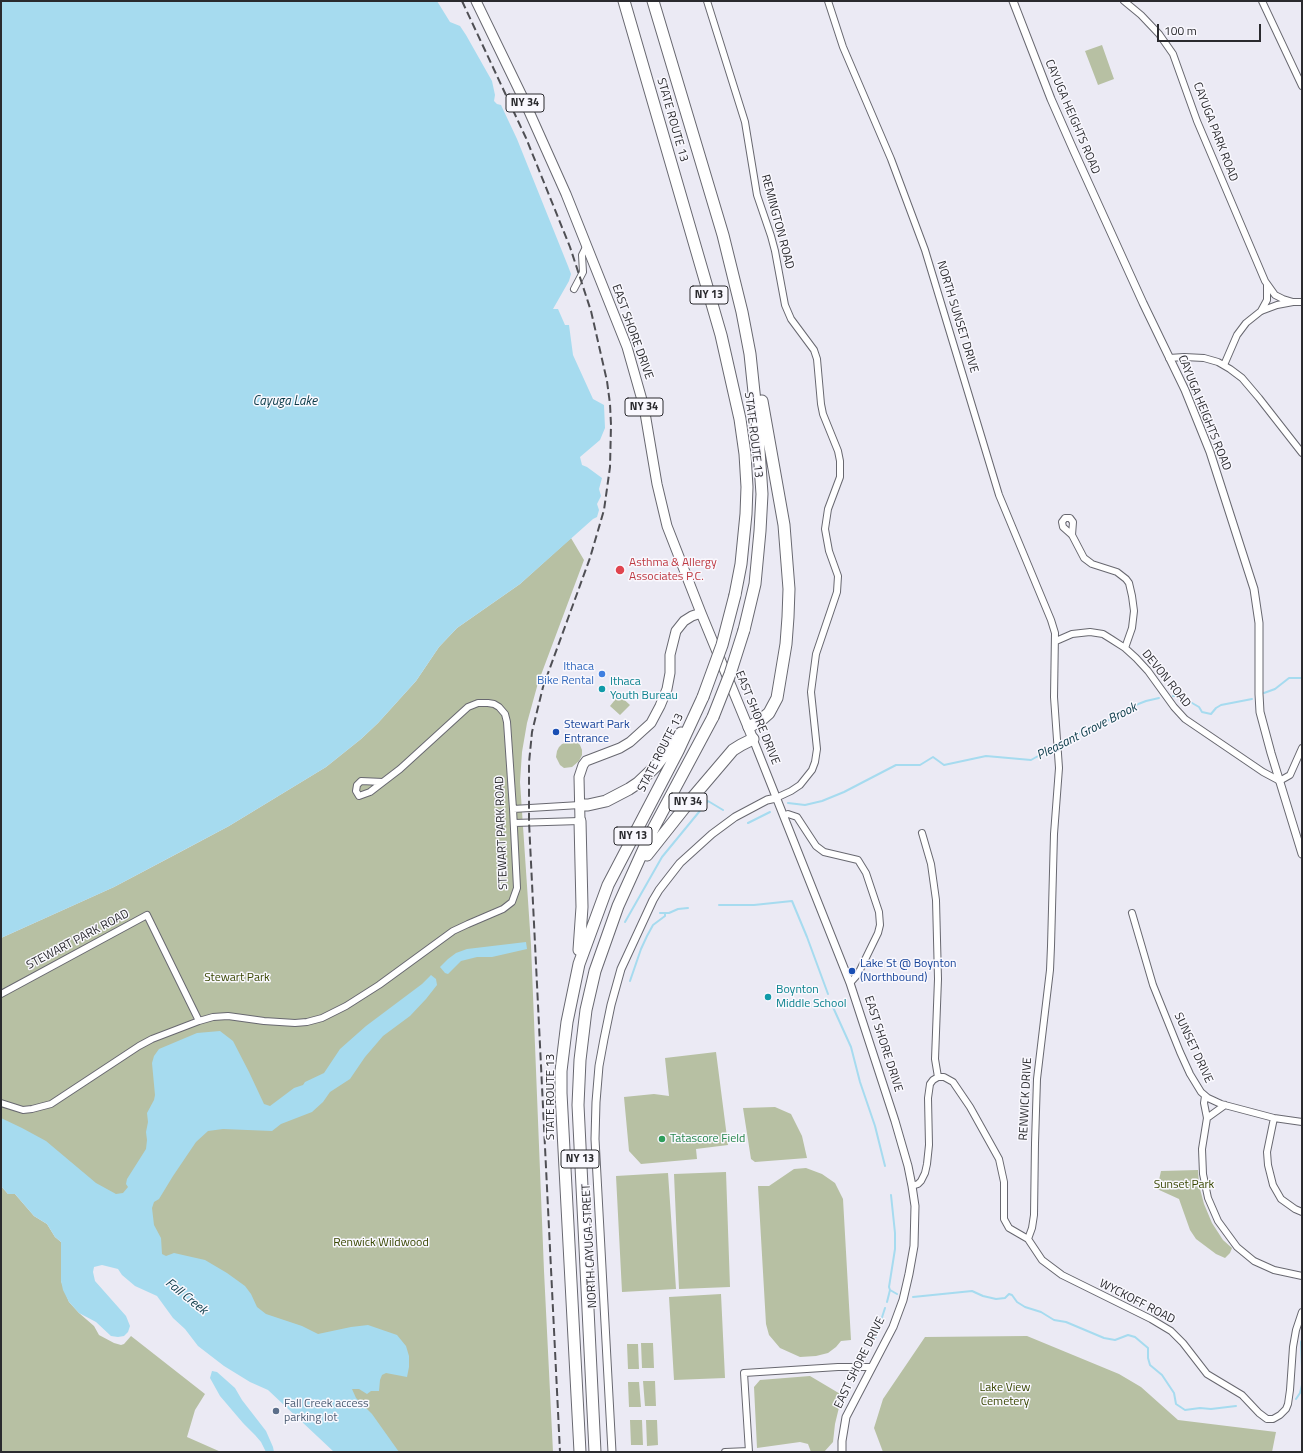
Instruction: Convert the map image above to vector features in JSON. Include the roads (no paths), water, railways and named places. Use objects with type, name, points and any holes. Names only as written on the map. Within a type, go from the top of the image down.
[{"type":"highway","name":"STATE ROUTE 13","points":[[580,1452],[561,1093],[561,1071],[567,1022],[578,964],[608,885],[678,751],[703,697],[722,645],[735,595],[744,537],[747,487],[745,454],[740,419],[721,335],[624,1]]},
{"type":"highway","name":"STATE ROUTE 13","points":[[594,1452],[579,1139],[578,1088],[586,1010],[595,971],[611,923],[632,874],[652,833],[713,718],[734,662],[744,630],[755,584],[762,494],[757,414],[750,354],[742,312],[723,236],[653,1]]},
{"type":"highway","points":[[749,727],[769,713],[777,698],[786,644],[789,589],[784,525],[760,387],[750,354]]},
{"type":"highway","points":[[580,806],[606,801],[629,789],[638,782],[656,766],[668,752],[696,713]]},
{"type":"highway","name":"NY 34","points":[[632,874],[679,814],[733,750],[741,744],[753,739]]},
{"type":"highway","points":[[578,964],[582,907],[580,821]]},
{"type":"main road","name":"EAST SHORE DRIVE","points":[[476,1],[522,98],[586,245],[620,328],[638,380],[662,509],[701,613],[753,739]]},
{"type":"main road","points":[[580,821],[580,771],[586,761],[620,748],[630,742],[651,723],[667,689],[670,673],[670,655],[676,631],[692,616],[701,613]]},
{"type":"street","name":"REMINGTON ROAD","points":[[707,1],[743,115],[757,195],[773,244],[785,305],[791,319],[814,350],[817,359],[821,404],[838,451],[840,461],[840,477],[828,509],[825,529],[829,551],[838,576],[837,592],[819,643],[811,685],[812,710],[817,749],[815,762],[812,770],[800,785],[776,798]]},
{"type":"street","name":"NORTH SUNSET DRIVE","points":[[828,1],[844,46],[891,159],[925,250],[999,495],[1051,620],[1056,641]]},
{"type":"street","name":"CAYUGA HEIGHTS ROAD","points":[[1013,1],[1051,99],[1073,150],[1185,390],[1210,452],[1254,589],[1259,623],[1258,694],[1260,712],[1302,854]]},
{"type":"street","name":"CAYUGA PARK ROAD","points":[[1124,1],[1141,15],[1159,34],[1173,54],[1197,121],[1267,285],[1275,295],[1293,302]]},
{"type":"street","points":[[1262,1],[1302,86]]},
{"type":"street","points":[[574,289],[583,272],[582,255],[586,245]]},
{"type":"street","points":[[1261,311],[1267,300],[1267,285]]},
{"type":"street","points":[[1224,365],[1237,335],[1246,323],[1261,311],[1277,305],[1302,302]]},
{"type":"street","points":[[1169,358],[1204,358],[1224,365],[1242,378],[1302,453]]},
{"type":"street","points":[[1072,534],[1087,561],[1116,572],[1129,583],[1134,611],[1132,628],[1125,648]]},
{"type":"street","name":"DEVON ROAD","points":[[1056,641],[1072,634],[1090,632],[1103,634],[1125,648],[1148,671],[1174,707],[1185,719],[1263,772],[1279,780]]},
{"type":"street","name":"RENWICK DRIVE","points":[[1028,1239],[1032,1228],[1034,1215],[1037,1079],[1050,970],[1054,834],[1058,768],[1054,697],[1056,641]]},
{"type":"street","name":"STEWART PARK ROAD","points":[[1,1103],[23,1110],[51,1104],[152,1039],[213,1017],[228,1016],[264,1021],[295,1023],[307,1022],[322,1018],[346,1006],[379,985],[453,931],[504,909],[512,902],[517,888],[514,823],[507,722],[502,710],[494,704],[488,703],[478,703],[468,707],[400,768],[382,782]]},
{"type":"street","name":"EAST SHORE DRIVE","points":[[753,739],[850,983],[893,1114],[908,1166],[912,1186],[915,1224],[914,1246],[903,1300],[893,1327],[846,1417],[842,1440],[842,1452]]},
{"type":"street","points":[[1279,780],[1290,775],[1302,748]]},
{"type":"street","name":"NORTH CAYUGA STREET","points":[[612,1452],[595,1139],[599,1066],[611,1005],[621,969],[653,900],[680,863],[712,834],[735,817],[767,800],[776,798]]},
{"type":"street","points":[[513,809],[580,806]]},
{"type":"street","points":[[784,816],[788,814],[797,817],[816,846],[824,852],[858,860],[866,873],[879,912],[880,926],[858,974],[850,983]]},
{"type":"street","points":[[514,823],[580,821]]},
{"type":"street","points":[[922,833],[931,864],[936,900],[938,979],[935,1059],[938,1077]]},
{"type":"street","name":"SUNSET DRIVE","points":[[1132,912],[1149,973],[1164,1012],[1190,1074],[1205,1096],[1225,1105],[1274,1118],[1302,1122]]},
{"type":"street","name":"STEWART PARK ROAD","points":[[1,994],[146,915],[199,1021]]},
{"type":"street","points":[[912,1186],[921,1181],[925,1173],[929,1144],[929,1090],[933,1080],[938,1077],[944,1077],[953,1082],[970,1107],[999,1160],[1004,1182],[1003,1214],[1006,1224],[1012,1231],[1028,1239]]},
{"type":"street","points":[[1205,1096],[1204,1103],[1206,1118],[1202,1149],[1203,1174],[1208,1198],[1218,1221],[1237,1247],[1254,1261],[1274,1270],[1302,1276]]},
{"type":"street","points":[[1206,1118],[1225,1105]]},
{"type":"street","points":[[1274,1118],[1267,1152],[1268,1165],[1273,1186],[1281,1199],[1302,1212]]},
{"type":"street","name":"WYCKOFF ROAD","points":[[1028,1239],[1042,1260],[1062,1275],[1087,1289],[1152,1319],[1171,1331],[1183,1343],[1207,1374],[1242,1395],[1258,1413],[1267,1419],[1273,1419],[1280,1415],[1286,1409],[1288,1404],[1292,1347],[1302,1312]]},
{"type":"street","points":[[725,1452],[749,1451],[744,1373],[838,1367],[872,1367]]},
{"type":"water","name":"Cayuga Lake","points":[[1,1],[437,1],[450,22],[460,26],[492,81],[495,95],[494,101],[501,105],[517,139],[568,266],[571,274],[569,281],[553,309],[558,309],[565,325],[569,325],[573,355],[593,399],[604,405],[605,428],[600,440],[580,457],[582,465],[602,478],[599,489],[601,496],[597,504],[599,510],[597,517],[520,584],[457,628],[439,647],[416,681],[378,723],[361,739],[326,767],[229,826],[114,887],[1,938]]},
{"type":"water","points":[[526,942],[527,949],[492,957],[477,957],[461,961],[448,974],[445,973],[440,967],[456,953],[467,949]]},
{"type":"water","name":"Fall Creek","points":[[431,975],[436,979],[437,985],[426,999],[410,1016],[383,1036],[365,1057],[350,1079],[330,1092],[323,1102],[312,1112],[281,1124],[272,1131],[223,1129],[208,1131],[196,1142],[159,1199],[154,1202],[152,1208],[154,1225],[161,1238],[162,1254],[166,1256],[174,1253],[205,1260],[245,1286],[251,1294],[257,1307],[266,1314],[302,1326],[318,1334],[368,1325],[397,1335],[406,1346],[409,1356],[407,1377],[386,1373],[382,1375],[380,1380],[379,1391],[371,1391],[367,1394],[359,1389],[352,1389],[356,1398],[372,1414],[399,1452],[334,1452],[268,1390],[250,1382],[224,1366],[198,1346],[185,1329],[173,1318],[157,1296],[135,1286],[122,1275],[118,1269],[102,1265],[94,1267],[93,1272],[95,1281],[126,1316],[130,1326],[128,1332],[124,1336],[111,1336],[96,1322],[79,1313],[69,1302],[63,1290],[61,1281],[61,1242],[55,1237],[47,1224],[34,1216],[15,1194],[8,1194],[1,1186],[1,1118],[46,1141],[96,1183],[116,1194],[123,1193],[128,1187],[126,1184],[127,1179],[146,1149],[146,1132],[148,1122],[147,1113],[155,1095],[152,1063],[154,1056],[159,1049],[197,1033],[220,1031],[233,1041],[264,1104],[270,1106],[294,1088],[303,1085],[305,1082],[324,1073],[340,1049],[366,1026],[422,984]]},
{"type":"water","points":[[212,1371],[217,1372],[235,1388],[242,1400],[266,1431],[274,1452],[266,1452],[261,1442],[220,1396],[210,1378]]},
{"type":"waterway","name":"Pleasant Grove Brook","points":[[1264,693],[1275,689],[1289,678],[1302,678]]},
{"type":"waterway","name":"Pleasant Grove Brook","points":[[1173,696],[1180,696],[1199,707],[1202,712],[1211,714],[1221,705],[1252,699]]},
{"type":"waterway","name":"Pleasant Grove Brook","points":[[1059,744],[1072,736],[1094,729],[1103,721],[1118,719],[1120,713],[1128,708],[1159,698]]},
{"type":"waterway","name":"Pleasant Grove Brook","points":[[788,803],[805,805],[822,801],[844,792],[896,765],[920,765],[933,757],[944,765],[986,756],[1031,760],[1056,746]]},
{"type":"waterway","points":[[625,922],[662,857],[708,801],[723,810]]},
{"type":"waterway","name":"Pleasant Grove Brook","points":[[748,823],[770,812]]},
{"type":"waterway","points":[[719,905],[754,905],[792,901],[828,994]]},
{"type":"waterway","points":[[660,913],[669,913],[678,909],[688,908]]},
{"type":"waterway","points":[[630,981],[647,936],[653,925],[665,916],[665,913]]},
{"type":"waterway","points":[[832,1005],[851,1047],[860,1082],[875,1126],[885,1166]]},
{"type":"waterway","points":[[891,1195],[895,1249],[889,1287],[890,1290],[897,1294]]},
{"type":"waterway","points":[[887,1302],[890,1290]]},
{"type":"waterway","points":[[913,1297],[972,1291],[983,1296],[996,1299],[1005,1298],[1009,1294],[1012,1295],[1017,1302],[1025,1307],[1041,1312],[1054,1320],[1066,1322],[1104,1338],[1115,1340],[1128,1335],[1135,1337],[1148,1348],[1150,1365],[1162,1375],[1174,1393],[1176,1404],[1185,1410],[1236,1406]]},
{"type":"waterway","points":[[875,1339],[885,1308]]},
{"type":"waterway","points":[[1302,1340],[1302,1367]]},
{"type":"waterway","points":[[1296,1399],[1300,1393],[1302,1385]]},
{"type":"railway","points":[[462,1],[526,138],[570,247],[591,311],[607,381],[610,404],[610,467],[604,510],[590,558],[543,687],[532,732],[529,763],[529,822],[560,1452]]},
{"type":"place","name":"Asthma & Allergy Associates P.C.","points":[[620,570]]},
{"type":"place","name":"Ithaca Bike Rental","points":[[602,674]]},
{"type":"place","name":"Ithaca Youth Bureau","points":[[602,689]]},
{"type":"place","name":"Stewart Park Entrance","points":[[556,732]]},
{"type":"place","name":"Lake St @ Boynton (Northbound)","points":[[852,971]]},
{"type":"place","name":"Boynton Middle School","points":[[768,997]]},
{"type":"place","name":"Tatascore Field","points":[[662,1139]]},
{"type":"place","name":"Fall Creek access parking lot","points":[[276,1411]]},
{"type":"park label","name":"Stewart Park","points":[[237,978]]},
{"type":"park label","name":"Sunset Park","points":[[1184,1185]]},
{"type":"park label","name":"Renwick Wildwood","points":[[381,1243]]},
{"type":"park label","name":"Lake View Cemetery","points":[[1005,1395]]}]
